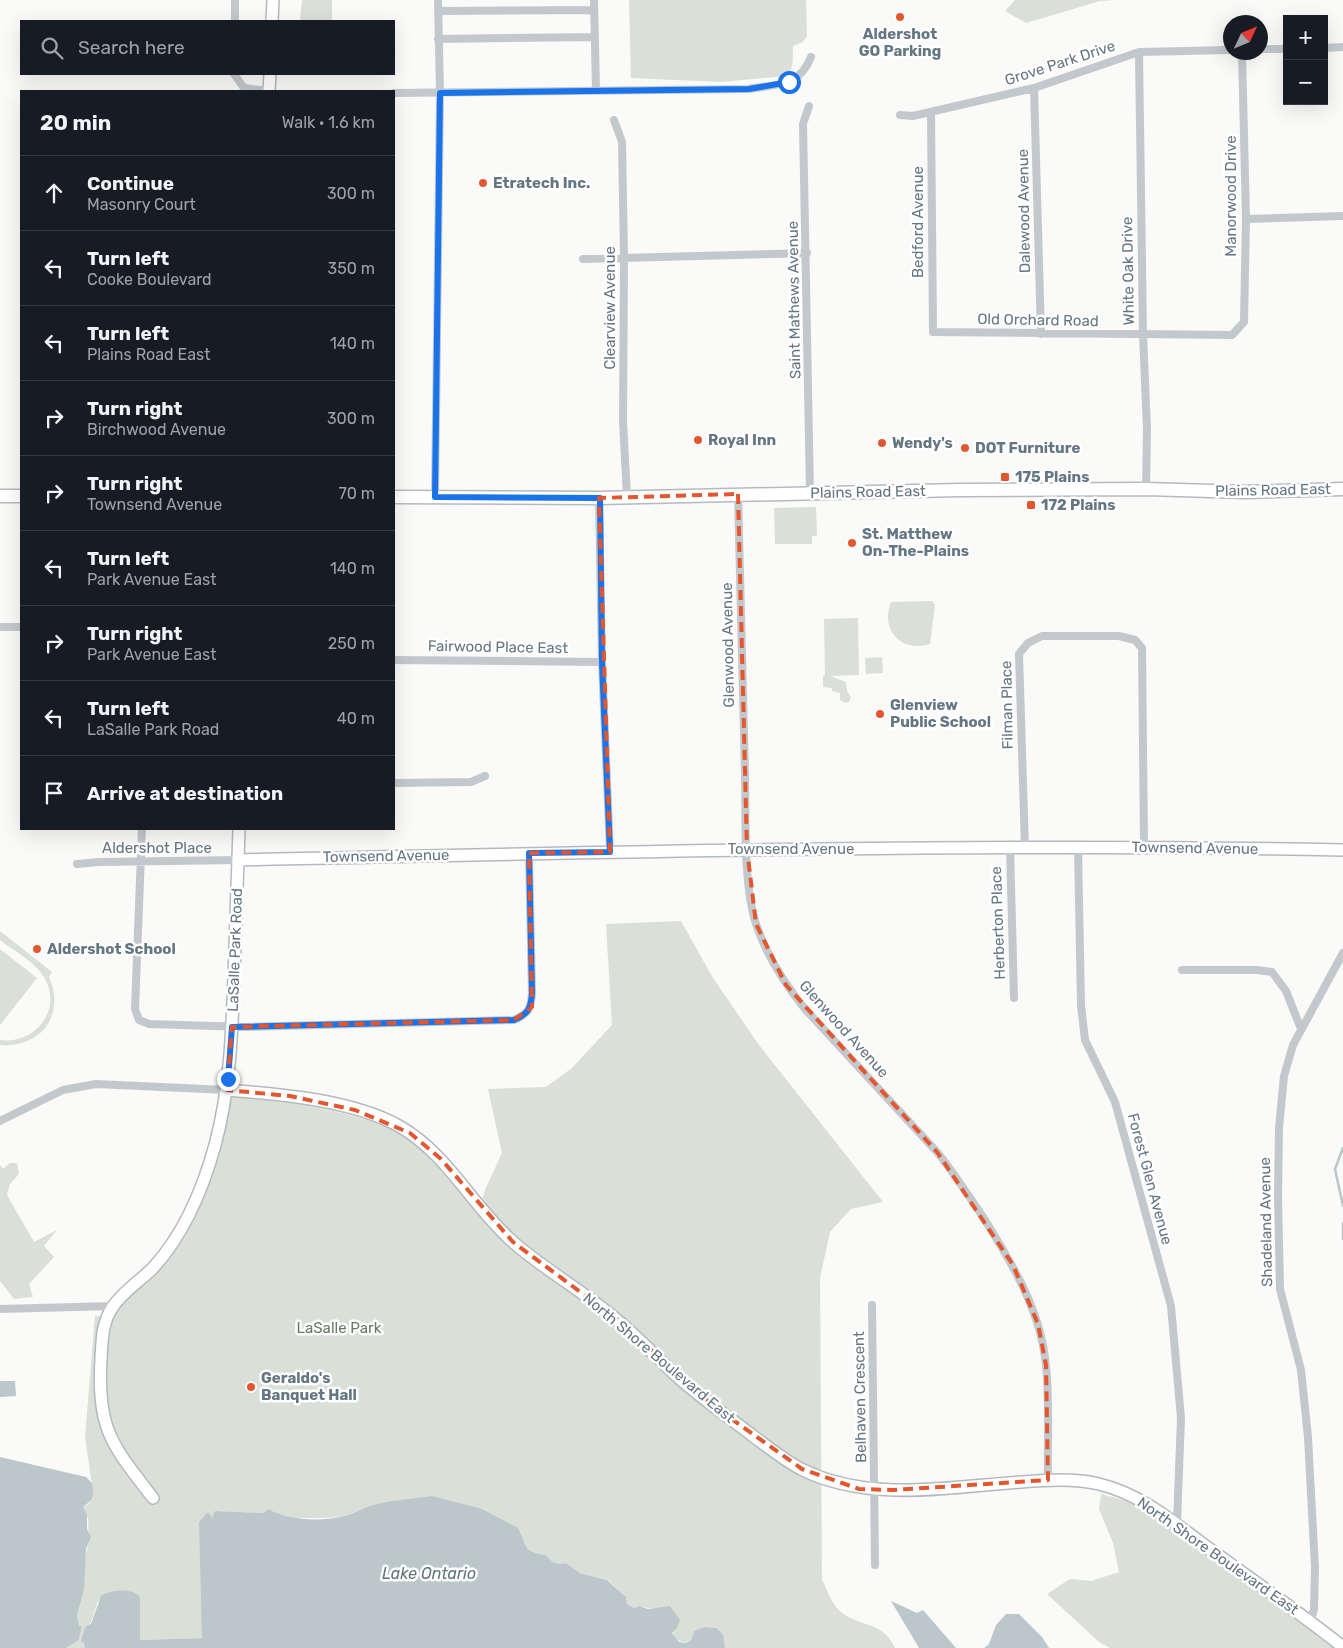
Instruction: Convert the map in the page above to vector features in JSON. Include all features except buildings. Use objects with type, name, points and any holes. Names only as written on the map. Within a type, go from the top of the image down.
[{"type":"main road","name":"Plains Road East","points":[[395,497],[600,498],[810,493],[1343,490]]},
{"type":"main road","points":[[0,496],[20,496]]},
{"type":"street","points":[[234,20],[235,0]]},
{"type":"street","points":[[272,20],[273,0]]},
{"type":"street","points":[[435,497],[440,93],[438,0]]},
{"type":"street","points":[[594,0],[596,90]]},
{"type":"street","points":[[438,11],[594,10]]},
{"type":"street","points":[[438,39],[595,37]]},
{"type":"street","points":[[1328,48],[1343,47]]},
{"type":"street","points":[[1268,49],[1283,49]]},
{"type":"street","name":"Grove Park Drive","points":[[900,115],[913,116],[1034,88],[1139,52],[1223,50]]},
{"type":"street","name":"White Oak Drive","points":[[1139,52],[1143,335],[1147,429],[1146,490]]},
{"type":"street","points":[[395,93],[749,89],[789,82],[798,78],[804,72],[811,57]]},
{"type":"street","name":"Manorwood Drive","points":[[1232,335],[1244,322],[1246,219],[1242,60]]},
{"type":"street","points":[[235,75],[244,88],[261,90]]},
{"type":"street","points":[[269,90],[270,75]]},
{"type":"street","name":"Dalewood Avenue","points":[[1034,88],[1041,334]]},
{"type":"street","name":"Saint Mathews Avenue","points":[[809,106],[803,124],[807,253],[810,493]]},
{"type":"street","name":"Bedford Avenue","points":[[931,112],[933,332]]},
{"type":"street","name":"Clearview Avenue","points":[[614,120],[622,142],[624,257],[623,421],[627,497]]},
{"type":"street","points":[[1246,219],[1343,216]]},
{"type":"street","points":[[583,259],[807,253]]},
{"type":"street","name":"Old Orchard Road","points":[[933,332],[1232,335]]},
{"type":"street","name":"Glenwood Avenue","points":[[738,494],[747,849],[756,924],[773,964],[782,978],[805,1009],[954,1173],[1025,1287],[1038,1324],[1046,1365],[1048,1480]]},
{"type":"street","points":[[600,498],[602,662],[610,852]]},
{"type":"street","points":[[0,627],[20,627]]},
{"type":"street","name":"Filman Place","points":[[1025,848],[1019,654],[1033,639],[1051,636],[1118,636],[1135,640],[1142,648],[1144,846]]},
{"type":"street","name":"Fairwood Place East","points":[[395,660],[602,662]]},
{"type":"street","points":[[395,783],[471,782],[485,776]]},
{"type":"street","points":[[142,830],[136,1015],[139,1020],[149,1024],[232,1027],[514,1020],[524,1016],[532,1007],[529,853]]},
{"type":"street","name":"LaSalle Park Road","points":[[153,1498],[116,1451],[105,1425],[101,1408],[105,1321],[113,1306],[167,1251],[201,1189],[216,1144],[227,1090],[232,1027],[239,830]]},
{"type":"street","name":"Townsend Avenue","points":[[238,860],[747,849],[1078,848],[1144,846],[1343,850]]},
{"type":"street","name":"Herberton Place","points":[[1010,848],[1014,998]]},
{"type":"street","name":"Forest Glen Avenue","points":[[1078,848],[1081,1005],[1085,1040],[1115,1102],[1171,1306],[1181,1418],[1177,1523]]},
{"type":"street","name":"Aldershot Place","points":[[77,864],[238,860]]},
{"type":"street","name":"Shadeland Avenue","points":[[1311,1620],[1314,1609],[1315,1568],[1308,1437],[1301,1370],[1280,1289],[1278,1204],[1280,1128],[1284,1076],[1293,1045],[1343,953]]},
{"type":"street","points":[[1182,970],[1258,970],[1272,972],[1286,991],[1301,1029]]},
{"type":"street","points":[[0,1121],[62,1090],[96,1084],[227,1090]]},
{"type":"street","name":"North Shore Boulevard East","points":[[227,1090],[290,1096],[356,1110],[379,1117],[410,1133],[441,1159],[491,1220],[513,1242],[618,1320],[680,1379],[716,1408],[802,1469],[834,1482],[859,1488],[875,1489],[902,1490],[1048,1480],[1099,1484],[1135,1497],[1177,1523],[1199,1542],[1311,1620],[1343,1647]]},
{"type":"street","name":"Belhaven Crescent","points":[[872,1305],[875,1489]]},
{"type":"street","points":[[0,1309],[113,1306]]},
{"type":"street","points":[[875,1489],[875,1566]]},
{"type":"highlighted area","points":[[738,494],[747,849],[756,924],[786,985],[937,1152],[1013,1265],[1038,1324],[1046,1365],[1048,1480],[893,1490],[859,1489],[802,1469],[716,1408],[618,1320],[513,1242],[441,1159],[410,1133],[355,1110],[290,1096],[227,1090],[232,1027],[514,1020],[532,1007],[529,853],[610,852],[599,498]]},
{"type":"green space","points":[[302,0],[332,0],[332,20],[300,20]]},
{"type":"green space","points":[[629,0],[806,0],[807,36],[803,42],[793,46],[792,66],[786,76],[721,82],[631,78]]},
{"type":"green space","points":[[1015,0],[1115,0],[1100,1],[1026,23],[1005,11]]},
{"type":"green space","points":[[816,507],[817,536],[812,536],[812,544],[775,544],[774,508]]},
{"type":"green space","points":[[932,601],[935,605],[930,644],[910,645],[896,637],[888,622],[891,602]]},
{"type":"green space","points":[[858,618],[859,675],[830,676],[846,682],[847,691],[851,697],[849,702],[845,703],[840,700],[840,693],[832,691],[832,688],[823,687],[823,676],[825,675],[824,619]]},
{"type":"green space","points":[[882,657],[883,673],[866,674],[865,658]]},
{"type":"green space","name":"LaSalle Park","points":[[681,921],[713,978],[759,1045],[883,1202],[851,1209],[830,1232],[820,1278],[822,1579],[834,1604],[843,1614],[883,1632],[895,1648],[725,1648],[718,1628],[705,1627],[694,1631],[691,1640],[682,1642],[674,1637],[673,1630],[653,1608],[634,1608],[627,1604],[626,1597],[608,1580],[580,1573],[566,1563],[555,1563],[546,1555],[528,1549],[521,1538],[520,1532],[371,1506],[342,1517],[320,1518],[291,1518],[279,1515],[269,1509],[263,1513],[216,1511],[213,1518],[208,1512],[203,1520],[202,1638],[140,1640],[140,1598],[98,1601],[84,1643],[85,1648],[66,1648],[79,1640],[82,1627],[79,1626],[77,1615],[84,1590],[84,1562],[89,1541],[88,1518],[83,1507],[89,1504],[93,1492],[85,1437],[95,1316],[106,1317],[180,1239],[232,1098],[236,1096],[320,1108],[397,1130],[416,1144],[435,1162],[479,1212],[485,1190],[502,1153],[488,1089],[546,1087],[572,1068],[612,1025],[606,924]]},
{"type":"green space","points":[[0,931],[52,972],[49,977],[54,1004],[52,1016],[38,1035],[27,1041],[0,1045],[0,1040],[24,1037],[34,1031],[48,1013],[50,1001],[49,989],[44,977],[35,966],[0,940]]},
{"type":"green space","points":[[0,949],[37,978],[0,1025]]},
{"type":"green space","points":[[10,1163],[17,1163],[19,1174],[10,1184],[7,1195],[34,1242],[57,1230],[44,1246],[54,1257],[29,1284],[33,1297],[14,1299],[0,1281],[0,1165],[3,1169]]},
{"type":"green space","points":[[1101,1494],[1136,1503],[1306,1625],[1334,1648],[1110,1648],[1099,1642],[1047,1594],[1070,1579],[1091,1581],[1119,1572],[1113,1543],[1099,1509]]},
{"type":"water","points":[[0,1381],[15,1381],[16,1396],[0,1397]]},
{"type":"water","points":[[0,1457],[86,1477],[92,1483],[92,1497],[83,1507],[87,1515],[87,1529],[91,1537],[86,1549],[84,1590],[77,1615],[79,1626],[82,1626],[79,1640],[66,1648],[0,1648]]},
{"type":"water","name":"Lake Ontario","points":[[432,1496],[482,1509],[518,1528],[526,1547],[533,1552],[546,1555],[555,1563],[566,1563],[580,1573],[607,1580],[626,1597],[627,1604],[634,1608],[639,1606],[648,1609],[670,1606],[680,1620],[677,1628],[672,1633],[679,1642],[686,1643],[691,1640],[694,1631],[705,1627],[717,1628],[723,1635],[725,1648],[85,1648],[84,1643],[81,1641],[85,1627],[91,1624],[101,1596],[110,1592],[122,1591],[133,1592],[140,1598],[140,1640],[202,1638],[199,1522],[208,1512],[213,1518],[216,1511],[263,1513],[269,1509],[294,1518],[323,1519],[345,1516],[385,1502]]},
{"type":"water","points":[[891,1601],[917,1613],[923,1610],[956,1648],[919,1648]]},
{"type":"water","points":[[1006,1614],[1019,1614],[1042,1637],[1049,1648],[984,1648],[989,1644],[996,1625]]},
{"type":"waterway","points":[[1343,1148],[1335,1169],[1343,1206]]},
{"type":"waterway","points":[[1343,1223],[1343,1239]]},
{"type":"place","name":"Aldershot GO Parking","points":[[900,17]]},
{"type":"place","name":"Etratech Inc.","points":[[483,183]]},
{"type":"place","name":"Royal Inn","points":[[698,440]]},
{"type":"place","name":"Wendy's","points":[[882,443]]},
{"type":"place","name":"DOT Furniture","points":[[965,448]]},
{"type":"place","name":"175 Plains","points":[[1005,477]]},
{"type":"place","name":"172 Plains","points":[[1031,505]]},
{"type":"place","name":"St. Matthew On-The-Plains","points":[[852,543]]},
{"type":"place","name":"Glenview Public School","points":[[880,714]]},
{"type":"place","name":"Aldershot School","points":[[37,949]]},
{"type":"place","name":"Geraldo's Banquet Hall","points":[[251,1387]]},
{"type":"route","points":[[228,1079],[232,1027],[514,1020],[524,1016],[532,1007],[529,853],[610,852],[602,662],[600,498],[435,497],[440,93],[515,90],[749,89],[789,82]]}]
